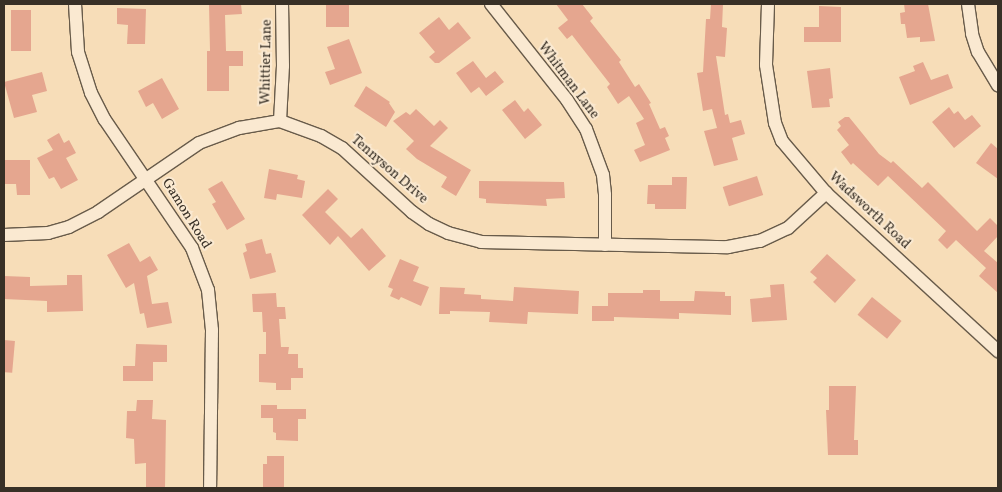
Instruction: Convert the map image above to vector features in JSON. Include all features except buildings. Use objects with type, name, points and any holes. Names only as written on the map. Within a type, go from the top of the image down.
[{"type":"street","name":"Gamon Road","points":[[75,4],[78,52],[91,93],[105,120],[192,248],[208,290],[212,330],[210,488]]},
{"type":"street","name":"Whittier Lane","points":[[280,121],[284,66],[282,4]]},
{"type":"street","name":"Whitman Lane","points":[[491,4],[567,100],[586,129],[603,175],[606,245]]},
{"type":"street","name":"Wadsworth Road","points":[[768,4],[766,65],[775,123],[782,141],[826,193],[998,351]]},
{"type":"street","points":[[968,4],[972,34],[978,52],[998,85]]},
{"type":"street","name":"Tennyson Drive","points":[[4,235],[48,233],[69,227],[98,212],[200,143],[239,128],[280,121],[321,136],[342,148],[412,212],[448,233],[492,243],[728,247],[750,243],[788,228],[826,193]]}]
